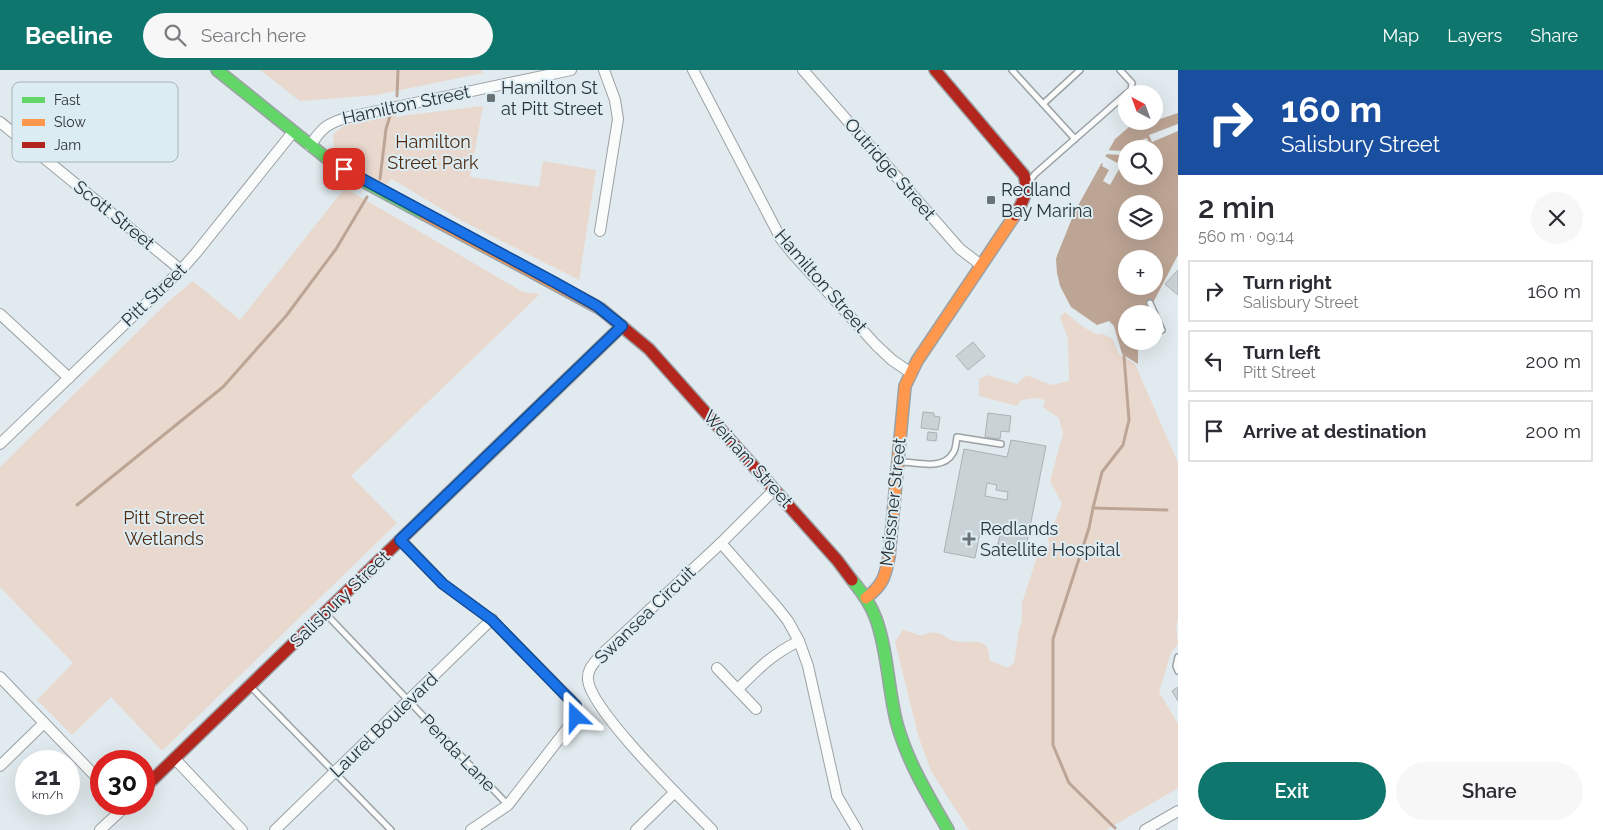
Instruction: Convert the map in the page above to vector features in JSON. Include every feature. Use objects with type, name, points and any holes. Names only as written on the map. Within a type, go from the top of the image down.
[{"type":"street","points":[[218,70],[329,160],[359,179],[597,306],[622,326]]},
{"type":"street","name":"Hamilton Street","points":[[310,146],[325,126],[349,116],[571,70]]},
{"type":"street","points":[[600,231],[618,119],[615,100],[604,70]]},
{"type":"street","name":"Hamilton Street","points":[[693,70],[781,239],[876,344],[892,360],[911,373]]},
{"type":"street","name":"Outridge Street","points":[[804,70],[960,249],[981,265]]},
{"type":"street","points":[[935,70],[1020,169],[1028,184]]},
{"type":"street","name":"Scott Street","points":[[0,122],[12,132]]},
{"type":"street","name":"Pitt Street","points":[[0,444],[181,270],[293,132]]},
{"type":"street","name":"Scott Street","points":[[49,162],[181,270]]},
{"type":"street","name":"Meissner Street","points":[[866,598],[881,587],[889,557],[905,386],[922,354],[1024,201],[1028,184]]},
{"type":"street","points":[[0,314],[69,378]]},
{"type":"street","name":"Weinam Street","points":[[622,326],[649,349],[677,379],[837,560],[866,598]]},
{"type":"street","name":"Salisbury Street","points":[[155,778],[622,326]]},
{"type":"street","name":"Swansea Circuit","points":[[712,830],[626,739],[594,695],[587,678],[590,667],[599,657],[721,543],[774,490]]},
{"type":"street","points":[[400,540],[443,584],[492,619],[576,706],[576,717],[508,804],[471,830]]},
{"type":"street","points":[[721,543],[777,607],[788,621],[799,641],[808,666],[837,796],[857,830]]},
{"type":"street","points":[[866,598],[876,619],[882,642],[897,722],[906,752],[916,777],[948,830]]},
{"type":"street","name":"Laurel Boulevard","points":[[275,830],[492,619]]},
{"type":"street","points":[[738,689],[769,658],[780,650],[799,641]]},
{"type":"street","points":[[717,668],[756,709]]},
{"type":"street","points":[[0,677],[90,771]]},
{"type":"street","points":[[0,766],[44,723]]},
{"type":"street","points":[[175,759],[242,830]]},
{"type":"street","points":[[636,830],[675,792]]},
{"type":"street","points":[[1146,829],[1178,811]]},
{"type":"street","points":[[100,830],[115,815]]},
{"type":"lane","points":[[1012,70],[1075,139]]},
{"type":"lane","points":[[1043,104],[1080,70]]},
{"type":"lane","points":[[1120,70],[1132,85]]},
{"type":"lane","points":[[1028,184],[1035,174],[1118,101]]},
{"type":"lane","points":[[898,462],[937,464],[944,462],[954,452],[957,437],[1001,444]]},
{"type":"lane","name":"Penda Lane","points":[[325,614],[508,804]]},
{"type":"lane","points":[[1178,657],[1176,666],[1178,672]]},
{"type":"lane","points":[[251,686],[391,830]]},
{"type":"green space","points":[[260,70],[482,70],[483,73],[376,95],[300,101]]},
{"type":"green space","name":"Hamilton Street Park","points":[[483,106],[470,177],[539,187],[543,161],[596,170],[579,280],[462,221],[392,179],[386,185],[372,178],[338,154],[334,149],[333,135],[345,125],[396,115],[397,118]]},
{"type":"green space","name":"Pitt Street Wetlands","points":[[345,188],[523,292],[540,294],[351,476],[397,523],[162,751],[111,697],[72,735],[37,700],[73,663],[0,587],[0,467],[170,300],[193,281],[240,320]]},
{"type":"green space","points":[[1065,312],[1083,327],[1098,335],[1101,333],[1113,339],[1119,354],[1135,364],[1178,463],[1178,617],[1176,627],[1178,644],[1171,652],[1159,692],[1178,724],[1178,788],[1106,830],[969,830],[931,771],[918,735],[895,642],[903,630],[918,635],[937,633],[955,641],[983,643],[989,652],[989,660],[1008,668],[1014,663],[1022,620],[1022,603],[1037,557],[1050,546],[1048,539],[1062,504],[1050,481],[1063,434],[1059,418],[1043,407],[1045,400],[1036,398],[1021,400],[1017,406],[979,396],[979,379],[987,375],[1017,384],[1026,375],[1051,385],[1069,381],[1068,339],[1060,317]]},
{"type":"shaded area","points":[[1178,113],[1178,255],[1163,284],[1163,250],[1118,250],[1118,295],[1157,295],[1152,305],[1118,305],[1118,340],[1114,326],[1109,321],[1097,325],[1071,307],[1060,286],[1056,259],[1075,211],[1115,139],[1126,130],[1163,130],[1163,118]]},
{"type":"shaded area","points":[[1121,350],[1138,350],[1138,364],[1122,354]]},
{"type":"pier","points":[[1178,124],[1178,131],[1157,140],[1151,140],[1149,135]]},
{"type":"pier","points":[[1106,150],[1118,151],[1118,155],[1105,154]]},
{"type":"pier","points":[[1103,155],[1117,163],[1118,161],[1118,171],[1110,185],[1103,181],[1109,170],[1102,166],[1103,164],[1100,162]]},
{"type":"building","points":[[1178,270],[1178,295],[1165,284]]},
{"type":"building","points":[[973,342],[985,356],[968,370],[956,356]]},
{"type":"building","points":[[923,412],[934,413],[934,416],[940,417],[938,430],[921,428]]},
{"type":"building","points":[[988,413],[1011,416],[1009,432],[1001,431],[1000,439],[985,437]]},
{"type":"building","points":[[928,432],[937,433],[936,441],[927,440]]},
{"type":"building","points":[[1011,440],[1046,446],[1026,547],[1010,544],[1008,554],[996,552],[1000,535],[980,532],[975,558],[944,552],[964,449],[1007,457]],"holes":[[[987,483],[997,485],[996,490],[1008,492],[1007,500],[985,496]]]},
{"type":"building","points":[[1178,687],[1178,701],[1172,691]]},
{"type":"waterway","points":[[397,96],[398,70]]},
{"type":"waterway","points":[[380,179],[386,129],[390,116]]},
{"type":"waterway","points":[[77,505],[223,387],[286,316],[336,249],[367,197]]},
{"type":"waterway","points":[[1115,828],[1069,783],[1053,745],[1053,639],[1089,528],[1102,472],[1123,445],[1129,420],[1124,356]]},
{"type":"waterway","points":[[1093,508],[1167,510]]},
{"type":"traffic: fast","points":[[217,70],[329,160],[359,179],[424,214]]},
{"type":"traffic: fast","points":[[427,514],[622,326]]},
{"type":"traffic: fast","points":[[852,580],[866,598],[876,619],[883,645],[897,724],[907,752],[948,830]]},
{"type":"traffic: slow","points":[[424,214],[601,309]]},
{"type":"traffic: slow","points":[[866,598],[882,580],[889,557],[905,386],[917,361],[1015,215]]},
{"type":"traffic: jam","points":[[935,70],[1024,175],[1026,186],[1024,196],[1015,215]]},
{"type":"traffic: jam","points":[[601,309],[649,349],[837,560],[852,580]]},
{"type":"traffic: jam","points":[[155,777],[427,514]]},
{"type":"place","name":"Hamilton St at Pitt Street","points":[[491,98]]},
{"type":"place","name":"Redland Bay Marina","points":[[991,200]]},
{"type":"place","name":"Redlands Satellite Hospital","points":[[969,539]]},
{"type":"route","points":[[344,169],[359,179],[597,306],[622,326],[400,540],[443,584],[492,620],[505,633],[576,706],[576,717]]}]
